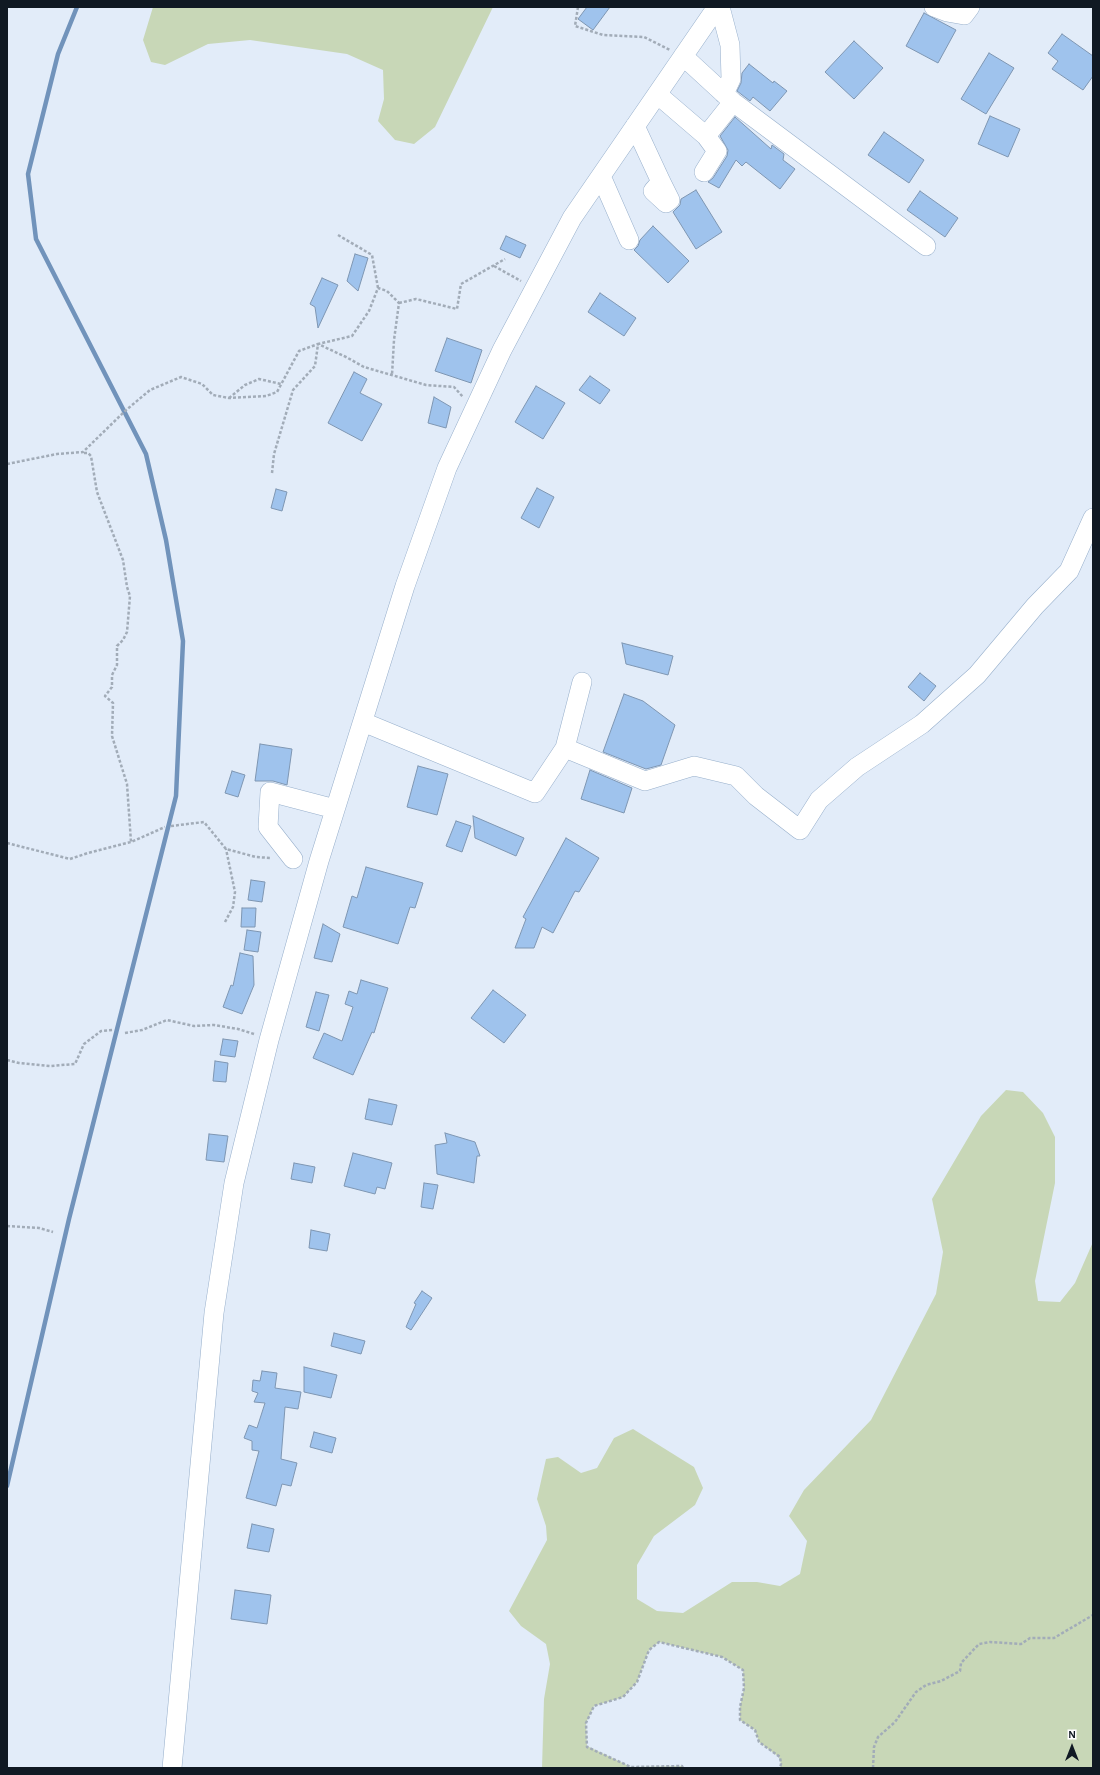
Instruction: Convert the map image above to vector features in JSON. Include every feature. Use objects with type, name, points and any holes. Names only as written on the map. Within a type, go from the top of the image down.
[{"type":"street","points":[[172,1768],[214,1313],[234,1183],[269,1040],[319,861],[405,586],[447,468],[474,408],[502,350],[572,218],[718,7]]},
{"type":"street","points":[[706,136],[729,98],[731,78],[730,45],[718,7]]},
{"type":"street","points":[[934,7],[947,12],[964,15],[970,7]]},
{"type":"street","points":[[683,56],[729,98],[926,246]]},
{"type":"street","points":[[657,94],[706,136],[718,151],[704,172]]},
{"type":"street","points":[[635,126],[661,182]]},
{"type":"street","points":[[601,176],[629,240]]},
{"type":"street","points":[[565,748],[645,781],[694,766],[736,776],[756,796],[800,830],[819,800],[857,767],[922,724],[977,675],[1035,606],[1070,571],[1093,518]]},
{"type":"street","points":[[363,722],[535,793],[565,748],[582,682]]},
{"type":"street","points":[[293,859],[268,827],[270,792],[335,810]]},
{"type":"path","points":[[578,7],[574,26],[603,35],[644,37],[683,56]]},
{"type":"path","points":[[83,452],[150,390],[182,377],[202,384],[213,395],[229,398],[266,396],[277,392],[299,351],[318,344],[352,336],[370,311],[378,288],[372,255],[338,236]]},
{"type":"path","points":[[399,303],[416,299],[457,309],[462,284],[505,259]]},
{"type":"path","points":[[493,266],[535,289]]},
{"type":"path","points":[[378,288],[387,291],[399,303]]},
{"type":"path","points":[[392,375],[394,340],[399,303]]},
{"type":"path","points":[[318,344],[364,367],[426,385],[454,387],[474,408]]},
{"type":"path","points":[[272,473],[274,454],[293,390],[315,366],[318,344]]},
{"type":"path","points":[[229,398],[245,385],[259,379],[281,384]]},
{"type":"path","points":[[7,464],[57,454],[83,452],[88,453],[91,456],[98,492],[123,560],[127,587],[130,596],[127,632],[123,640],[117,646],[117,665],[112,675],[112,687],[105,696],[113,703],[112,736],[127,784],[131,842]]},
{"type":"path","points":[[171,826],[204,822],[226,849],[235,892],[233,907],[225,922]]},
{"type":"path","points":[[7,843],[70,859],[131,842],[165,827]]},
{"type":"path","points":[[226,849],[256,857],[293,859]]},
{"type":"path","points":[[125,1033],[142,1030],[167,1020],[194,1026],[214,1025],[238,1029],[269,1040]]},
{"type":"path","points":[[7,1060],[19,1063],[50,1066],[75,1064],[84,1044],[101,1031],[113,1030]]},
{"type":"path","points":[[7,1226],[39,1228],[53,1232]]},
{"type":"path","points":[[873,1768],[874,1747],[878,1737],[895,1722],[916,1692],[926,1685],[941,1681],[960,1671],[961,1663],[979,1644],[990,1642],[1021,1644],[1030,1638],[1054,1638],[1093,1615]]},
{"type":"path","points":[[683,1768],[682,1766],[631,1767],[587,1747],[586,1723],[594,1706],[623,1697],[637,1682],[649,1650],[659,1642],[722,1657],[743,1670],[744,1688],[740,1707],[740,1720],[756,1730],[760,1742],[780,1756],[780,1768]]},
{"type":"green space","points":[[153,7],[493,7],[435,127],[414,144],[395,140],[378,121],[384,99],[383,70],[347,54],[250,40],[208,44],[165,65],[151,62],[143,40]]},
{"type":"green space","points":[[1006,1090],[1023,1092],[1043,1113],[1055,1137],[1055,1183],[1035,1281],[1038,1301],[1060,1302],[1075,1283],[1093,1242],[1093,1768],[780,1768],[781,1764],[779,1757],[759,1742],[755,1730],[740,1720],[740,1707],[744,1688],[743,1670],[722,1657],[659,1642],[649,1650],[637,1682],[623,1697],[594,1706],[586,1723],[587,1746],[631,1767],[682,1766],[683,1768],[542,1768],[544,1699],[550,1664],[546,1644],[521,1626],[509,1611],[547,1540],[546,1526],[537,1499],[546,1459],[558,1457],[581,1473],[597,1468],[614,1438],[633,1429],[694,1467],[703,1488],[695,1505],[654,1536],[637,1565],[637,1599],[657,1611],[683,1613],[732,1582],[757,1582],[780,1586],[800,1574],[807,1541],[789,1516],[804,1490],[871,1420],[936,1294],[943,1252],[932,1199],[981,1116]]},
{"type":"building","points":[[587,7],[610,7],[593,30],[578,19]]},
{"type":"building","points":[[924,13],[956,30],[938,63],[906,46]]},
{"type":"building","points":[[1062,34],[1093,56],[1093,76],[1083,90],[1052,69],[1058,61],[1048,53]]},
{"type":"building","points":[[854,41],[883,68],[854,99],[825,72]]},
{"type":"building","points":[[989,53],[1014,68],[986,114],[961,99]]},
{"type":"building","points":[[749,64],[773,83],[774,81],[787,91],[770,111],[753,97],[750,101],[737,91],[741,83],[742,73]]},
{"type":"building","points":[[990,116],[1020,129],[1008,157],[978,144]]},
{"type":"building","points":[[735,117],[771,149],[772,145],[784,154],[783,160],[795,169],[780,189],[746,162],[742,166],[736,160],[719,188],[708,182],[713,178],[727,156],[728,150],[720,136]]},
{"type":"building","points":[[884,132],[924,160],[909,183],[868,155]]},
{"type":"building","points":[[696,190],[722,232],[696,249],[673,212],[680,205],[681,199]]},
{"type":"building","points":[[920,191],[958,218],[945,237],[907,210]]},
{"type":"building","points":[[653,226],[689,261],[668,283],[634,250],[638,246],[640,240]]},
{"type":"building","points":[[506,236],[526,245],[520,258],[500,249]]},
{"type":"building","points":[[355,254],[368,258],[358,291],[347,281]]},
{"type":"building","points":[[322,278],[338,285],[318,328],[315,307],[310,304]]},
{"type":"building","points":[[600,293],[636,318],[624,336],[588,312]]},
{"type":"building","points":[[447,338],[482,350],[471,383],[435,371]]},
{"type":"building","points":[[354,372],[367,379],[360,393],[382,404],[362,441],[328,423]]},
{"type":"building","points":[[590,376],[610,390],[600,404],[579,390]]},
{"type":"building","points":[[536,386],[565,403],[543,439],[515,422]]},
{"type":"building","points":[[434,397],[451,407],[446,428],[428,423]]},
{"type":"building","points":[[537,488],[554,497],[539,528],[521,518]]},
{"type":"building","points":[[276,489],[287,492],[282,511],[271,508]]},
{"type":"building","points":[[622,643],[673,656],[668,675],[626,664]]},
{"type":"building","points":[[920,673],[936,686],[924,701],[908,687]]},
{"type":"building","points":[[624,694],[643,701],[675,725],[661,765],[646,769],[603,752]]},
{"type":"building","points":[[260,744],[292,749],[287,785],[273,781],[255,781]]},
{"type":"building","points":[[418,766],[448,774],[437,815],[407,807]]},
{"type":"building","points":[[590,770],[632,788],[624,813],[581,799]]},
{"type":"building","points":[[232,771],[245,775],[238,797],[225,793]]},
{"type":"building","points":[[473,816],[524,838],[516,856],[475,838]]},
{"type":"building","points":[[456,821],[471,826],[462,852],[446,846]]},
{"type":"building","points":[[566,838],[599,858],[579,892],[575,891],[553,933],[542,927],[534,948],[515,948],[526,919],[523,917]]},
{"type":"building","points":[[366,867],[423,883],[415,908],[410,907],[398,944],[343,927],[352,896],[357,898]]},
{"type":"building","points":[[251,880],[265,882],[262,902],[248,900]]},
{"type":"building","points":[[242,908],[256,908],[255,927],[241,927]]},
{"type":"building","points":[[323,924],[340,934],[332,962],[314,958]]},
{"type":"building","points":[[247,930],[261,932],[258,952],[244,950]]},
{"type":"building","points":[[240,953],[253,956],[254,985],[242,1014],[223,1007],[231,985],[233,986]]},
{"type":"building","points":[[361,980],[388,988],[374,1033],[372,1032],[353,1075],[313,1058],[324,1033],[342,1041],[353,1007],[345,1004],[349,991],[357,994]]},
{"type":"building","points":[[493,990],[526,1015],[504,1043],[471,1018]]},
{"type":"building","points":[[316,992],[329,995],[319,1031],[306,1027]]},
{"type":"building","points":[[223,1039],[238,1041],[235,1057],[220,1055]]},
{"type":"building","points":[[215,1061],[228,1063],[226,1082],[213,1081]]},
{"type":"building","points":[[369,1099],[397,1105],[392,1125],[365,1119]]},
{"type":"building","points":[[445,1133],[475,1142],[480,1156],[477,1156],[474,1183],[437,1174],[435,1145],[447,1143]]},
{"type":"building","points":[[209,1134],[228,1136],[224,1162],[206,1160]]},
{"type":"building","points":[[353,1153],[392,1163],[385,1189],[377,1187],[375,1194],[344,1186]]},
{"type":"building","points":[[294,1163],[315,1167],[312,1183],[291,1179]]},
{"type":"building","points":[[424,1183],[438,1185],[433,1209],[421,1207]]},
{"type":"building","points":[[311,1230],[330,1234],[327,1251],[309,1248]]},
{"type":"building","points":[[422,1291],[432,1298],[411,1330],[406,1327],[416,1304],[414,1303]]},
{"type":"building","points":[[334,1333],[365,1341],[361,1354],[331,1346]]},
{"type":"building","points":[[304,1367],[337,1375],[331,1398],[304,1392]]},
{"type":"building","points":[[262,1371],[277,1373],[275,1388],[301,1392],[298,1409],[285,1407],[281,1459],[297,1463],[291,1486],[282,1484],[276,1506],[246,1498],[259,1451],[252,1450],[252,1441],[244,1438],[249,1425],[257,1428],[265,1403],[254,1402],[258,1393],[252,1391],[253,1380],[260,1381]]},
{"type":"building","points":[[314,1432],[336,1438],[332,1453],[310,1447]]},
{"type":"building","points":[[252,1524],[274,1529],[269,1552],[247,1548]]},
{"type":"building","points":[[235,1590],[271,1595],[267,1624],[231,1619]]},
{"type":"waterway","points":[[7,1486],[69,1219],[176,796],[183,641],[166,540],[146,454],[36,239],[28,174],[58,54],[77,7]]}]
